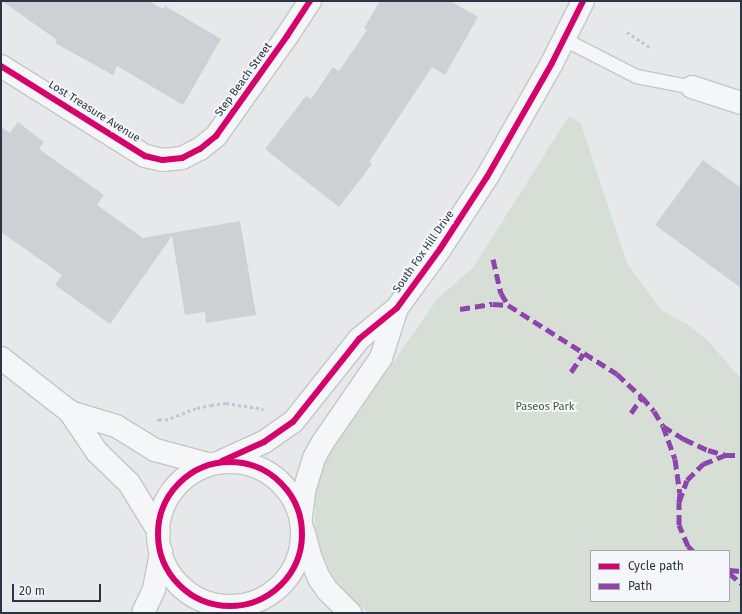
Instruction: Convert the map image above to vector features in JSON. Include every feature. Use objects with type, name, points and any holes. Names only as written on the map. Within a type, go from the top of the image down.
[{"type":"street","name":"Step Beach Street","points":[[182,158],[200,149],[216,136],[310,1]]},
{"type":"street","name":"South Fox Hill Drive","points":[[143,613],[154,589],[160,542],[160,518],[172,491],[183,480],[215,463],[264,442],[293,422],[360,339],[397,308],[444,244],[487,177],[564,39],[583,1]]},
{"type":"street","name":"Lost Treasure Avenue","points":[[1,66],[146,156],[163,160],[182,158]]},
{"type":"street","points":[[692,87],[741,103]]},
{"type":"street","name":"South Fox Hill Drive","points":[[230,609],[261,600],[280,587],[294,569],[301,548],[304,491],[314,458],[323,442],[381,358],[397,308]]},
{"type":"street","points":[[1,358],[70,412],[97,452],[130,483],[160,542],[164,566],[177,584],[194,598],[215,606],[271,613]]},
{"type":"street","points":[[70,412],[116,426],[154,450],[215,463],[244,462],[264,470],[282,483],[294,501],[302,523],[311,559],[319,578],[327,590],[350,613]]},
{"type":"lane","points":[[564,39],[636,76],[692,87]]},
{"type":"path","points":[[627,32],[649,47]]},
{"type":"path","points":[[154,424],[159,419],[165,420],[197,408],[211,405],[242,404],[268,409]]},
{"type":"green space","name":"Paseos Park","points":[[569,116],[581,124],[627,263],[661,310],[687,324],[709,342],[741,379],[741,613],[369,613],[352,599],[334,578],[321,553],[317,540],[315,526],[315,499],[317,485],[326,459],[438,298],[473,268]]},
{"type":"building","points":[[2,1],[148,1],[163,9],[165,6],[221,39],[183,105],[117,66],[113,75],[55,43],[57,40]]},
{"type":"building","points":[[380,1],[450,1],[478,17],[445,75],[432,67],[369,162],[372,164],[339,207],[265,149],[306,96],[311,99],[333,67],[339,71],[367,30],[364,28]]},
{"type":"building","points":[[18,122],[44,142],[39,149],[104,195],[97,205],[143,238],[240,221],[256,315],[206,323],[205,312],[185,315],[172,236],[110,324],[55,285],[62,275],[1,232],[1,127],[10,133]]},
{"type":"building","points":[[703,160],[741,188],[741,288],[655,225]]},
{"type":"marked path","points":[[493,259],[501,293],[508,305],[617,374],[642,397],[654,411],[663,426],[675,459],[680,493],[679,502]]},
{"type":"marked path","points":[[460,309],[493,304],[508,305]]},
{"type":"marked path","points":[[571,372],[583,354]]},
{"type":"marked path","points":[[631,413],[642,397]]},
{"type":"marked path","points":[[663,426],[684,439],[708,450],[725,455]]},
{"type":"marked path","points":[[692,550],[688,546],[679,525],[679,502],[687,480],[703,464],[725,455],[741,455]]},
{"type":"marked path","points":[[730,570],[741,571]]},
{"type":"marked path","points":[[730,574],[741,583]]},
{"type":"cycle path","points":[[1,66],[145,156],[163,160],[182,158],[200,149],[216,136],[310,1]]},
{"type":"cycle path","points":[[222,461],[264,442],[293,422],[359,339],[397,308],[440,249],[487,177],[552,63],[583,1]]},
{"type":"cycle path","points":[[223,462],[237,462],[264,470],[276,478],[286,488],[297,506],[301,520],[302,534],[301,548],[297,562],[286,580],[276,590],[258,601],[237,606],[223,606],[196,598],[184,590],[174,580],[163,562],[158,541],[158,527],[166,500],[174,488],[184,478],[202,467],[223,462]]}]
